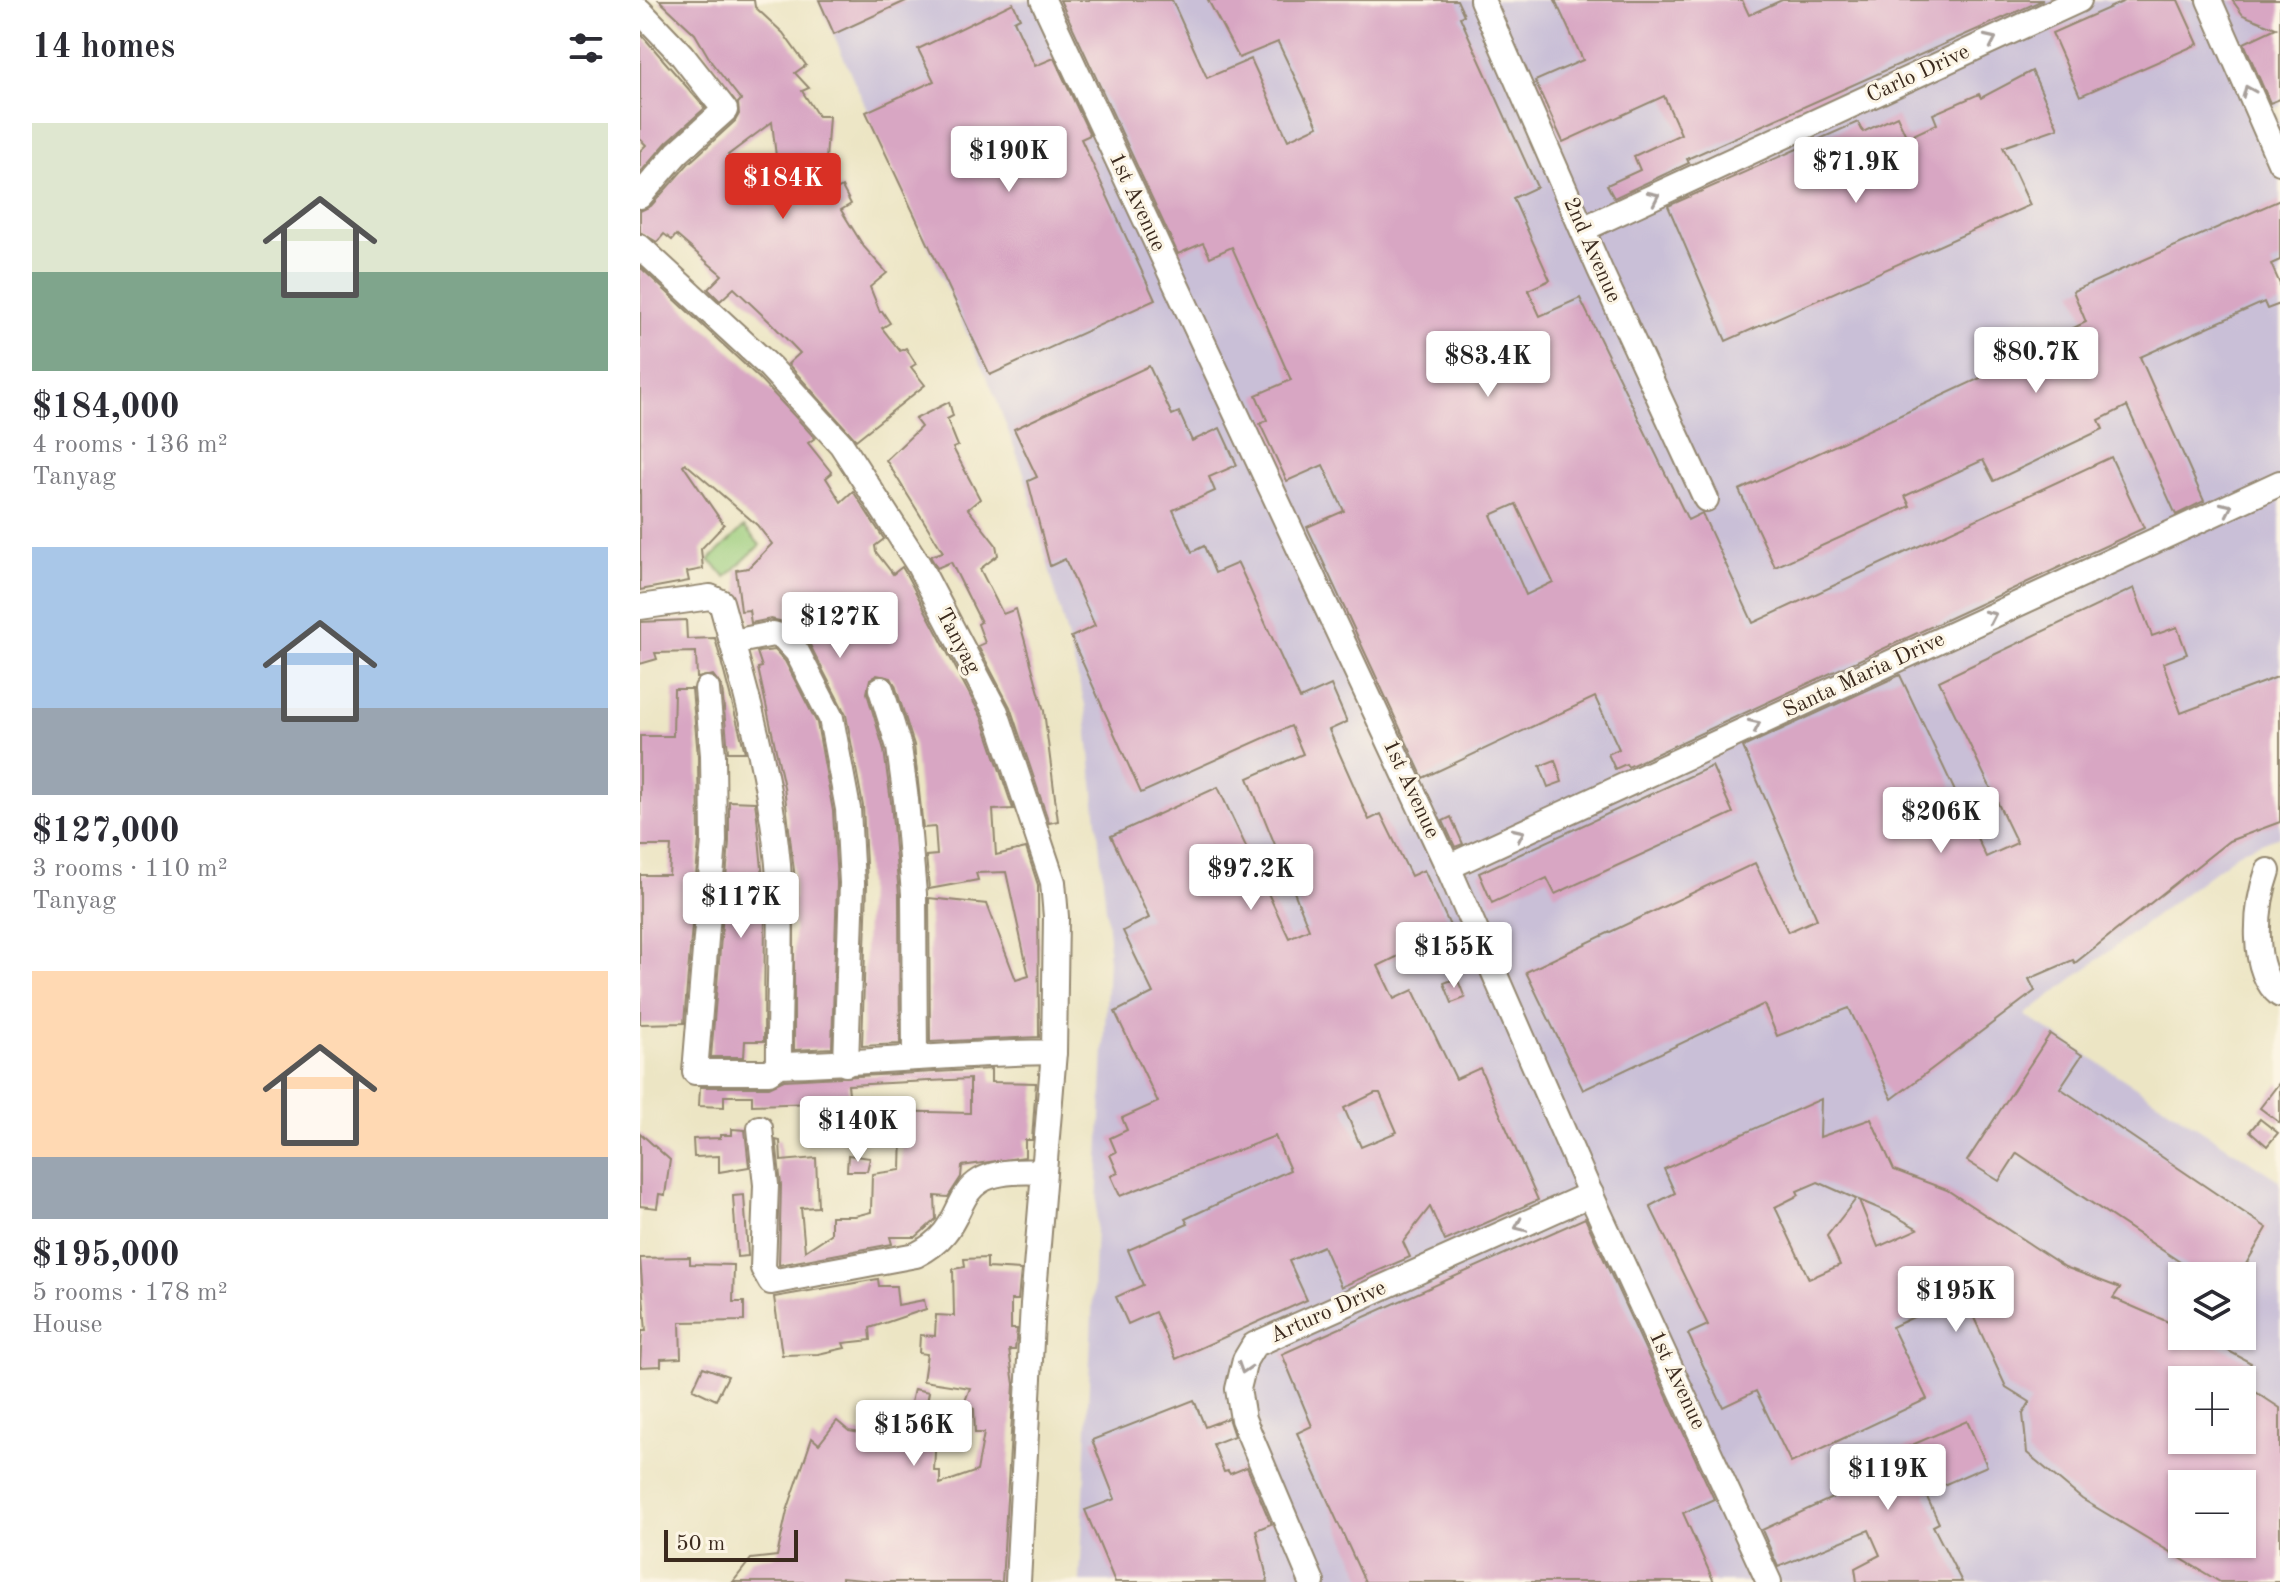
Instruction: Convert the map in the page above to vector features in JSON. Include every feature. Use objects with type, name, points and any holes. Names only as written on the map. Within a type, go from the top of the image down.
[{"type":"street","name":"1st Avenue","points":[[1043,0],[1448,867],[1591,1194],[1769,1582]]},
{"type":"street","name":"2nd Avenue","points":[[1482,0],[1706,499]]},
{"type":"street","name":"Carlo Drive","points":[[1583,229],[2079,0]]},
{"type":"street","points":[[2209,0],[2280,162]]},
{"type":"street","points":[[640,11],[681,54],[725,110],[677,153],[640,196]]},
{"type":"street","name":"Tanyag","points":[[640,247],[770,367],[841,444],[918,564],[996,712],[1053,882],[1056,917],[1054,1045],[1042,1172],[1018,1582]]},
{"type":"street","name":"Santa Maria Drive","points":[[1448,867],[2280,483]]},
{"type":"street","points":[[640,607],[716,597],[733,642],[769,794],[777,849],[782,947],[779,1065]]},
{"type":"street","points":[[733,642],[773,634],[783,637],[797,652],[831,718],[848,809],[852,883],[846,1064]]},
{"type":"street","points":[[707,689],[713,755],[714,869],[695,1072],[769,1072],[779,1065],[846,1064],[1054,1045]]},
{"type":"street","points":[[881,689],[899,747],[906,800],[914,894],[915,1057]]},
{"type":"street","points":[[2268,871],[2259,896],[2257,925],[2269,987],[2280,995]]},
{"type":"street","points":[[760,1128],[766,1185],[763,1268],[771,1282],[916,1255],[933,1245],[946,1231],[973,1184],[995,1173],[1042,1172]]},
{"type":"street","name":"Arturo Drive","points":[[1312,1582],[1243,1419],[1238,1389],[1245,1360],[1254,1345],[1591,1194]]},
{"type":"shaded area","points":[[818,0],[2280,0],[2280,106],[2273,109],[2280,125],[2280,836],[2242,850],[2025,1015],[2280,1181],[2280,1582],[1080,1582],[1109,938],[1085,705],[1024,473],[995,396]]},
{"type":"green space","points":[[744,527],[760,545],[726,577],[709,560]]},
{"type":"building","points":[[659,0],[754,0],[755,7],[783,33],[806,65],[795,73],[809,88],[802,91],[818,116],[829,116],[826,160],[820,162],[833,192],[842,187],[851,204],[841,210],[864,247],[887,273],[870,287],[880,312],[890,323],[882,328],[900,351],[906,348],[916,364],[911,367],[925,385],[856,440],[788,364],[800,353],[772,324],[734,288],[720,301],[708,289],[722,275],[676,235],[672,240],[664,234],[657,242],[640,232],[640,211],[651,206],[739,114],[738,103],[741,100],[712,63],[695,34]],"holes":[[[772,122],[777,165],[760,181],[756,176],[746,183],[728,155]]]},
{"type":"building","points":[[819,0],[908,0],[834,34]]},
{"type":"building","points":[[1060,0],[1172,0],[1207,78],[1251,59],[1288,140],[1318,126],[1278,42],[1239,58],[1208,0],[1457,0],[1464,15],[1460,17],[1537,187],[1513,198],[1550,280],[1528,290],[1540,316],[1580,298],[1688,520],[1702,513],[1753,623],[2111,457],[2144,528],[1628,767],[1626,764],[1615,769],[1608,754],[1619,749],[1595,697],[1423,778],[1307,527],[1344,511],[1323,465],[1287,481],[1260,424],[1267,420],[1256,395],[1291,380],[1232,247],[1210,257],[1203,243],[1178,254]],"holes":[[[1516,504],[1553,582],[1526,595],[1491,515]]]},
{"type":"building","points":[[1555,0],[1742,0],[1749,15],[1782,0],[2043,0],[1687,159],[1689,163],[1614,198],[1607,185],[1640,170],[1634,156],[1681,134],[1664,96],[1563,142],[1535,81],[1583,60]]},
{"type":"building","points":[[2127,0],[2178,0],[2198,44],[2080,96],[2052,33]]},
{"type":"building","points":[[2232,0],[2280,0],[2280,99],[2270,103],[2244,43],[2276,28],[2243,15]]},
{"type":"building","points":[[1013,3],[1020,18],[1014,21],[1035,66],[1054,58],[1090,135],[1081,139],[1155,300],[990,375],[866,112],[934,81],[918,49]]},
{"type":"building","points":[[640,33],[705,108],[667,142],[640,173],[640,151],[646,145],[640,139]]},
{"type":"building","points":[[2032,71],[2058,128],[2003,147],[2030,205],[1726,341],[1668,206],[1858,122],[1863,132],[1897,116],[1907,138],[1937,124],[1933,114],[1979,94],[1981,98]]},
{"type":"building","points":[[2280,200],[2280,260],[2271,264],[2280,284],[2280,304],[2267,309],[2264,302],[2140,357],[2204,501],[2176,515],[2127,406],[2099,420],[2103,429],[1994,481],[1983,460],[1905,496],[1910,506],[1775,567],[1739,490],[2062,340],[2059,335],[2086,322],[2073,291]]},
{"type":"building","points":[[640,267],[759,378],[815,438],[808,443],[832,473],[826,478],[841,502],[853,491],[884,539],[875,546],[876,552],[893,574],[902,567],[982,718],[1013,809],[993,810],[996,855],[1026,848],[1038,885],[1039,1037],[930,1042],[929,898],[987,904],[1016,980],[1029,976],[1006,872],[976,873],[978,880],[929,889],[926,856],[937,855],[935,827],[923,828],[914,745],[895,685],[891,678],[877,675],[870,679],[867,693],[884,750],[891,802],[899,895],[900,1044],[862,1046],[867,884],[863,806],[846,715],[810,645],[788,623],[771,619],[751,623],[749,610],[741,611],[736,570],[748,568],[772,544],[757,525],[685,463],[683,465],[724,525],[701,549],[703,569],[687,572],[689,581],[640,590]]},
{"type":"building","points":[[1149,366],[1172,415],[1179,412],[1192,441],[1220,428],[1237,465],[1209,477],[1215,491],[1173,510],[1192,552],[1204,546],[1215,573],[1238,563],[1300,699],[1331,685],[1347,722],[1329,730],[1369,820],[1381,814],[1411,876],[1424,870],[1452,930],[1378,966],[1394,999],[1413,990],[1456,1079],[1480,1068],[1538,1200],[1445,1241],[1430,1207],[1403,1242],[1410,1257],[1341,1287],[1323,1246],[1289,1261],[1307,1300],[1176,1359],[1155,1312],[1128,1324],[1116,1297],[1143,1285],[1128,1250],[1188,1224],[1185,1219],[1290,1170],[1275,1136],[1120,1196],[1111,1176],[1118,1173],[1110,1155],[1116,1152],[1110,1138],[1127,1130],[1122,1118],[1158,1102],[1115,1012],[1153,993],[1123,931],[1149,918],[1111,836],[1218,787],[1289,938],[1309,929],[1248,778],[1303,754],[1291,726],[1141,793],[1071,637],[1095,626],[1065,559],[1050,566],[1028,481],[1037,477],[1014,429]],"holes":[[[1380,1093],[1397,1132],[1361,1147],[1344,1108]]]},
{"type":"building","points":[[949,402],[953,416],[947,419],[958,446],[953,448],[980,499],[968,509],[996,545],[998,555],[980,569],[1003,614],[1016,609],[1044,711],[1058,821],[1049,823],[1010,707],[978,646],[985,643],[978,624],[981,622],[951,562],[937,568],[930,556],[943,552],[886,460],[921,427],[915,419]]},
{"type":"building","points":[[2134,588],[2152,636],[2177,627],[2187,654],[2163,663],[2181,713],[2280,676],[2280,822],[2229,841],[2075,963],[2073,960],[2029,979],[2035,991],[1892,1099],[1849,1008],[1777,1036],[1764,1004],[1583,1090],[1526,972],[1755,863],[1788,932],[1817,919],[1743,747],[1900,675],[1986,857],[2017,843],[1939,681]]},
{"type":"building","points":[[686,620],[687,639],[715,638],[745,752],[728,752],[722,687],[713,675],[697,678],[696,652],[655,653],[657,659],[640,664],[640,622]]},
{"type":"building","points":[[775,650],[785,661],[817,723],[833,811],[837,883],[832,1048],[794,1050],[794,871],[784,787],[757,652]]},
{"type":"building","points":[[674,689],[692,689],[698,756],[699,840],[684,1023],[640,1024],[640,875],[669,875],[671,846],[640,846],[640,736],[673,736]]},
{"type":"building","points":[[1555,760],[1562,782],[1548,787],[1540,766]]},
{"type":"building","points":[[1712,766],[1733,813],[1555,894],[1547,878],[1492,903],[1479,873]]},
{"type":"building","points":[[729,801],[755,802],[765,900],[764,1041],[745,1041],[744,1057],[711,1057],[729,842]]},
{"type":"building","points":[[1451,817],[1463,844],[1455,847],[1443,821]]},
{"type":"building","points":[[1457,978],[1465,998],[1452,1003],[1444,983]]},
{"type":"building","points":[[2050,1034],[2082,1055],[2060,1088],[2267,1228],[2247,1262],[2180,1262],[2017,1153],[1999,1181],[1967,1161]]},
{"type":"building","points":[[991,1069],[991,1082],[1036,1083],[1032,1140],[1025,1140],[1025,1157],[962,1166],[961,1177],[948,1197],[935,1196],[936,1219],[916,1237],[890,1237],[892,1244],[779,1265],[781,1185],[776,1140],[780,1141],[781,1161],[816,1158],[818,1207],[801,1208],[805,1251],[831,1234],[831,1216],[871,1212],[872,1174],[901,1170],[902,1133],[885,1132],[887,1111],[970,1113],[970,1079],[848,1085],[849,1093],[815,1115],[815,1103],[752,1105],[752,1096],[724,1096],[724,1107],[699,1106],[700,1087],[769,1087],[784,1080]]},
{"type":"building","points":[[2280,1082],[2280,1123],[2260,1108]]},
{"type":"building","points":[[1821,1099],[1820,1137],[1871,1119],[1894,1170],[1947,1190],[2065,1267],[2120,1288],[2113,1298],[2168,1322],[2168,1350],[2227,1350],[2251,1363],[2250,1366],[2168,1366],[2168,1454],[2256,1454],[2256,1392],[2280,1408],[2280,1582],[2220,1582],[2180,1558],[2256,1558],[2256,1470],[2168,1470],[2168,1551],[2082,1499],[2027,1453],[2023,1414],[2030,1402],[2006,1387],[1963,1294],[1892,1327],[1927,1399],[1791,1463],[1756,1391],[1723,1407],[1688,1334],[1708,1325],[1650,1206],[1675,1193],[1664,1169]],"holes":[[[1818,1182],[1856,1199],[1827,1236],[1840,1265],[1809,1279],[1775,1207],[1799,1195],[1797,1191]],[[1859,1200],[1918,1229],[1878,1247]]]},
{"type":"building","points":[[2260,1119],[2278,1133],[2267,1146],[2250,1131]]},
{"type":"building","points":[[732,1129],[745,1130],[749,1167],[719,1172],[719,1156],[694,1157],[693,1139],[732,1135]]},
{"type":"building","points":[[640,1133],[670,1160],[665,1195],[659,1194],[657,1208],[640,1206]]},
{"type":"building","points":[[848,1155],[870,1158],[867,1171],[847,1171]]},
{"type":"building","points":[[744,1195],[748,1256],[737,1257],[733,1196]]},
{"type":"building","points":[[1585,1218],[1714,1499],[1683,1513],[1714,1582],[1365,1582],[1297,1433],[1312,1426],[1282,1354]]},
{"type":"building","points":[[690,1257],[690,1264],[734,1265],[733,1302],[744,1302],[744,1321],[680,1322],[681,1358],[661,1359],[661,1366],[640,1367],[642,1331],[646,1331],[640,1258]]},
{"type":"building","points":[[987,1258],[987,1268],[1021,1270],[1018,1300],[1011,1300],[1011,1329],[1017,1329],[1015,1350],[1009,1350],[1014,1384],[1002,1582],[883,1582],[842,1578],[842,1582],[733,1582],[751,1559],[777,1556],[787,1511],[812,1438],[819,1444],[837,1421],[849,1431],[894,1439],[894,1435],[904,1435],[914,1389],[929,1392],[921,1432],[936,1433],[934,1471],[940,1471],[940,1484],[977,1471],[984,1433],[975,1433],[974,1409],[964,1404],[970,1388],[923,1381],[927,1354],[919,1353],[920,1335],[935,1336],[936,1315],[954,1316],[953,1269],[965,1267],[964,1259]]},
{"type":"building","points":[[878,1279],[879,1286],[896,1286],[898,1305],[924,1300],[926,1309],[870,1328],[871,1340],[843,1343],[845,1348],[818,1354],[782,1355],[774,1297]]},
{"type":"building","points":[[703,1367],[728,1376],[716,1400],[693,1389]]},
{"type":"building","points":[[1194,1400],[1205,1427],[1228,1418],[1234,1436],[1213,1444],[1224,1472],[1230,1474],[1247,1467],[1271,1524],[1256,1530],[1268,1582],[1115,1582],[1085,1510],[1115,1499],[1092,1440]]},
{"type":"building","points":[[1967,1421],[1987,1466],[1925,1493],[1939,1523],[1933,1526],[1962,1582],[1857,1582],[1855,1568],[1880,1555],[1869,1530],[1778,1567],[1762,1530],[1865,1483],[1859,1468]]}]
